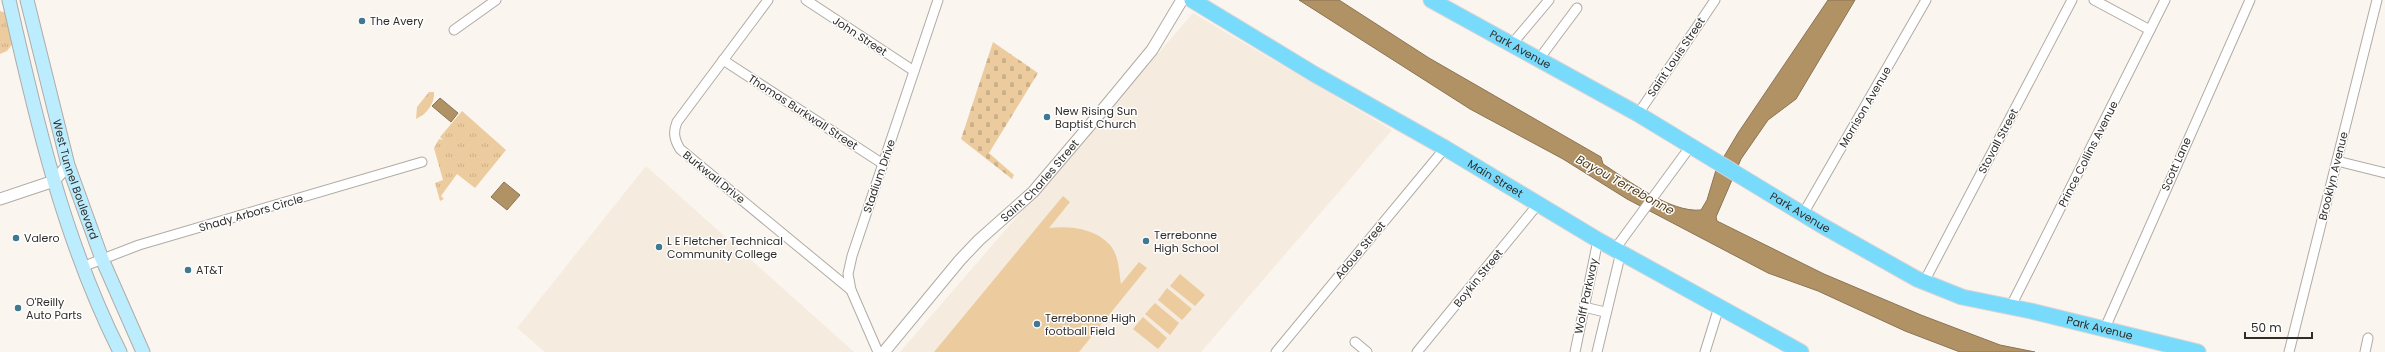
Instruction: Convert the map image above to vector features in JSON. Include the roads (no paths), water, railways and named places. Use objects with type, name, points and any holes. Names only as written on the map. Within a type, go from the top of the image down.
[{"type":"main road","name":"West Tunnel Boulevard","points":[[9,0],[28,86],[54,180],[82,266],[120,352]]},
{"type":"main road","points":[[9,0],[23,24],[34,29]]},
{"type":"main road","name":"West Tunnel Boulevard","points":[[28,0],[68,165],[102,259],[143,352]]},
{"type":"main road","name":"Main Street","points":[[1192,0],[1314,74],[1539,203],[1598,240],[1796,351]]},
{"type":"main road","name":"Park Avenue","points":[[1433,0],[1638,114],[1690,147],[1718,161],[1803,214],[1924,282],[1962,297],[2105,328],[2175,350],[2198,352]]},
{"type":"street","points":[[454,30],[496,0]]},
{"type":"street","name":"Burkwall Drive","points":[[768,0],[677,122],[674,128],[676,142],[680,148],[851,290]]},
{"type":"street","name":"John Street","points":[[806,0],[914,71]]},
{"type":"street","name":"Stadium Drive","points":[[878,352],[851,290],[848,274],[852,256],[938,0]]},
{"type":"street","name":"Saint Charles Street","points":[[884,352],[960,260],[1032,192],[1090,125],[1152,50],[1182,0]]},
{"type":"street","points":[[1512,44],[1549,0]]},
{"type":"street","name":"Saint Louis Street","points":[[1638,114],[1715,0]]},
{"type":"street","name":"Morrison Avenue","points":[[1803,214],[1926,0]]},
{"type":"street","name":"Stovall Street","points":[[1924,282],[2072,0]]},
{"type":"street","points":[[2094,0],[2150,30]]},
{"type":"street","name":"Prince Collins Avenue","points":[[2010,308],[2165,0]]},
{"type":"street","name":"Scott Lane","points":[[2105,328],[2250,0]]},
{"type":"street","name":"Brooklyn Avenue","points":[[2289,352],[2377,0]]},
{"type":"street","points":[[1539,59],[1577,8]]},
{"type":"street","name":"Thomas Burkwall Street","points":[[723,60],[883,164]]},
{"type":"street","points":[[1597,352],[1618,251],[1638,215],[1690,147]]},
{"type":"street","name":"Adoue Street","points":[[1276,352],[1445,148]]},
{"type":"street","points":[[2337,161],[2385,173]]},
{"type":"street","name":"Shady Arbors Circle","points":[[82,266],[139,245],[422,162]]},
{"type":"street","points":[[0,199],[54,180],[68,165]]},
{"type":"street","name":"Boykin Street","points":[[1417,352],[1539,203]]},
{"type":"street","name":"Wolff Parkway","points":[[1575,352],[1598,240]]},
{"type":"street","points":[[1584,307],[1605,312]]},
{"type":"street","points":[[1705,352],[1719,307]]},
{"type":"street","points":[[2365,352],[2368,338]]},
{"type":"street","points":[[1355,342],[1367,352]]},
{"type":"water","name":"Bayou Terrebonne","points":[[1299,0],[1339,0],[1429,58],[1601,157],[1603,164],[1650,194],[1676,206],[1689,210],[1701,210],[1707,200],[1716,170],[1738,133],[1828,0],[1855,0],[1796,99],[1768,120],[1741,159],[1716,217],[1717,221],[1824,274],[1921,315],[2000,345],[2035,352],[1960,352],[1905,331],[1818,291],[1768,273],[1627,199],[1563,159],[1470,109]]},
{"type":"water","points":[[440,98],[458,113],[451,122],[432,106]]},
{"type":"water","points":[[504,182],[520,195],[507,210],[491,197]]},
{"type":"place","name":"The Avery","points":[[362,21]]},
{"type":"place","name":"New Rising Sun Baptist Church","points":[[1047,117]]},
{"type":"place","name":"Valero","points":[[16,238]]},
{"type":"place","name":"Terrebonne High School","points":[[1146,241]]},
{"type":"place","name":"L E Fletcher Technical Community College","points":[[659,247]]},
{"type":"place","name":"AT&T","points":[[188,270]]},
{"type":"place","name":"O'Reilly Auto Parts","points":[[18,308]]},
{"type":"place","name":"Terrebonne High football Field","points":[[1037,324]]}]
